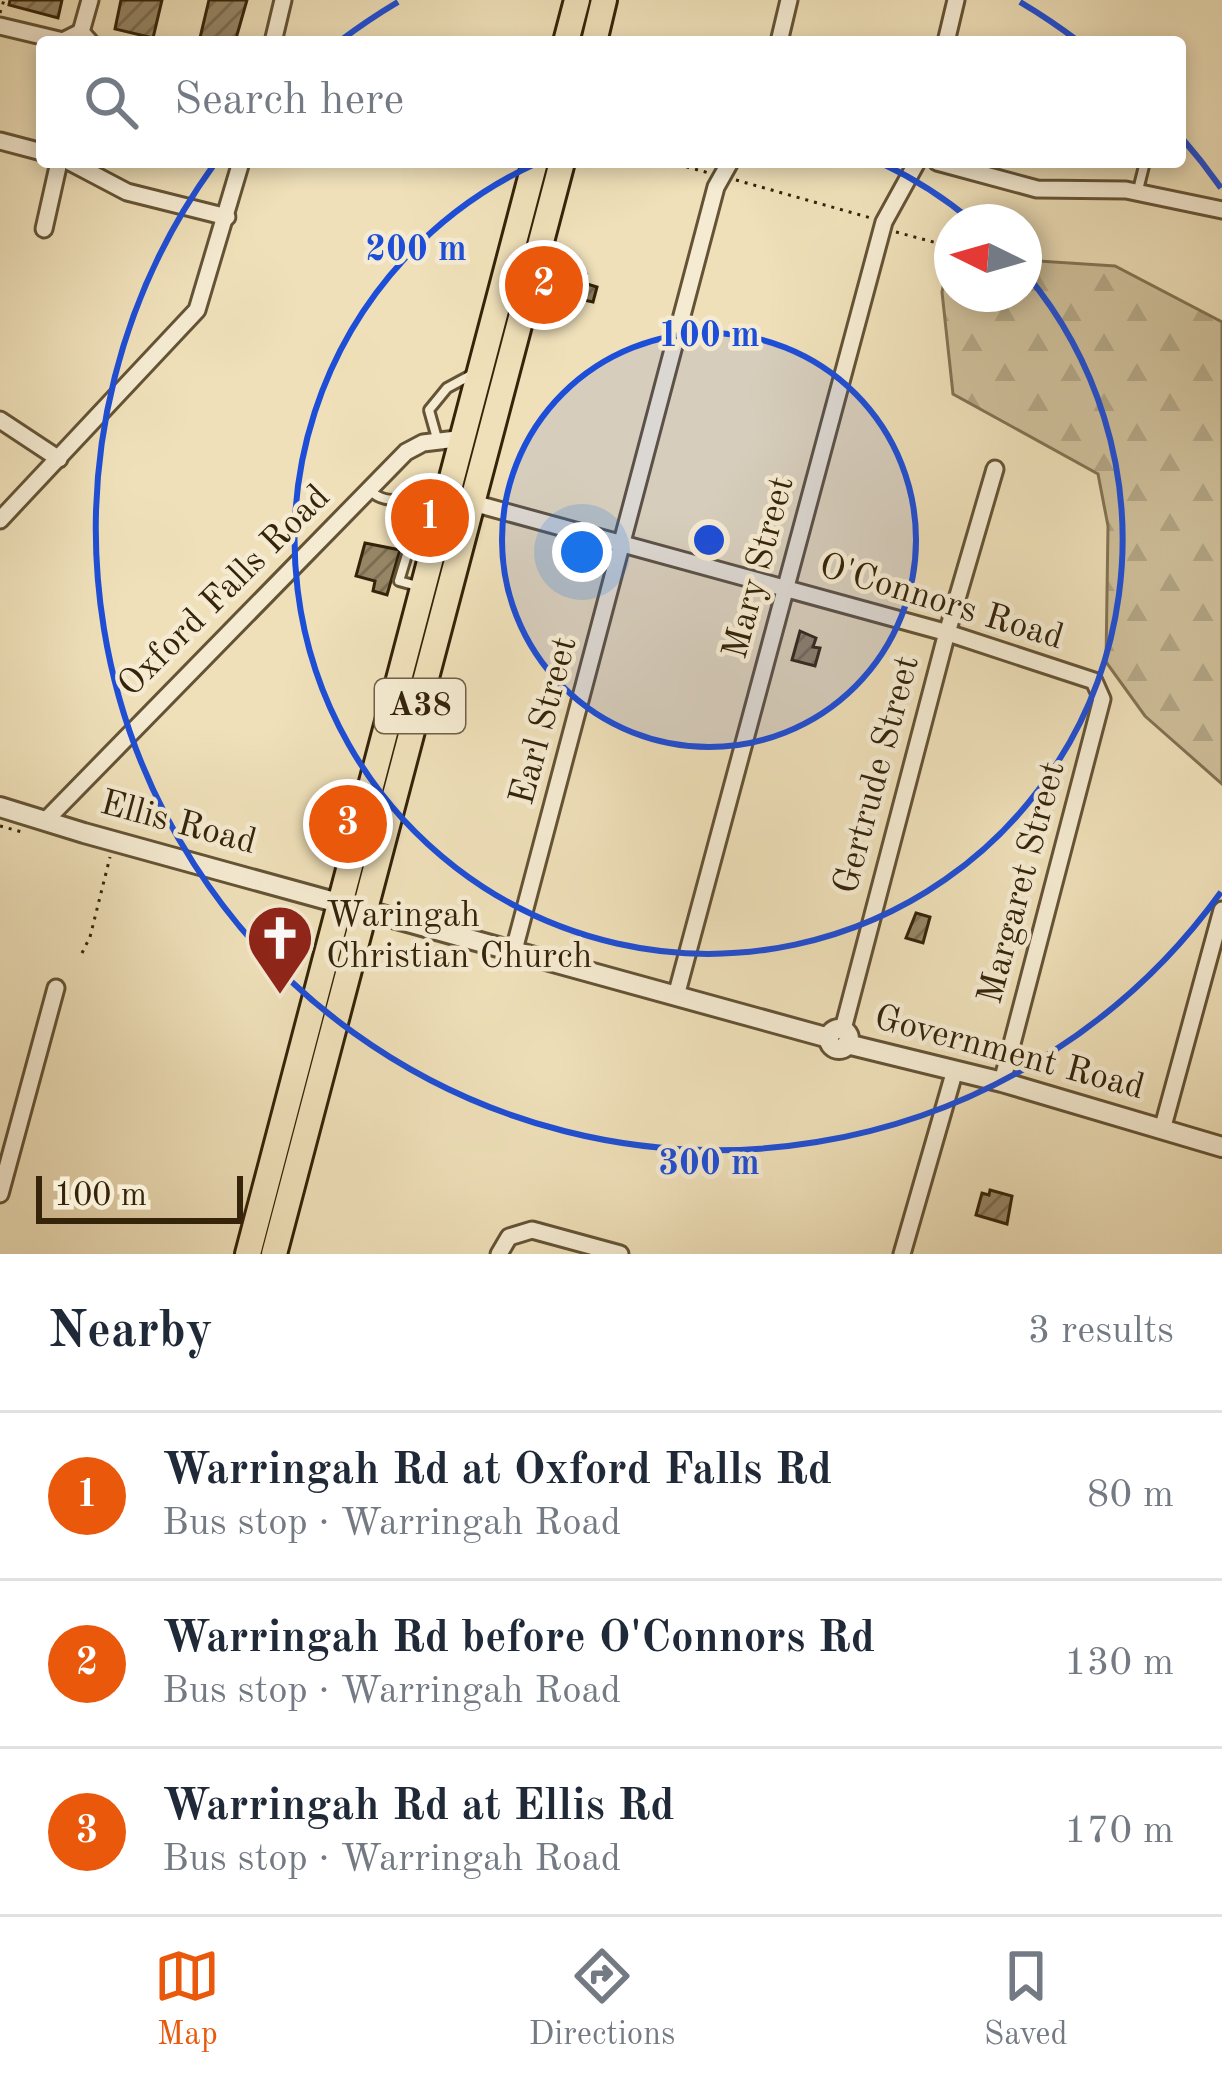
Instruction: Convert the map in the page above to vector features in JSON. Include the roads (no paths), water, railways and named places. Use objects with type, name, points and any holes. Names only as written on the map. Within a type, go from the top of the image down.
[{"type":"highway","points":[[568,36],[577,0]]},
{"type":"highway","points":[[595,36],[604,0]]},
{"type":"highway","name":"A38","points":[[274,1254],[424,588],[533,168]]},
{"type":"highway","name":"A38","points":[[248,1254],[473,502],[560,168]]},
{"type":"street","points":[[85,36],[89,0]]},
{"type":"street","points":[[275,36],[284,0]]},
{"type":"street","points":[[780,36],[789,0]]},
{"type":"street","points":[[947,36],[956,0]]},
{"type":"street","points":[[0,26],[42,36]]},
{"type":"street","points":[[0,141],[36,150]]},
{"type":"street","points":[[44,229],[58,168]]},
{"type":"street","points":[[81,168],[127,192],[226,217]]},
{"type":"street","points":[[0,520],[197,310],[239,168]]},
{"type":"street","name":"Mary Street","points":[[676,996],[883,225],[914,168]]},
{"type":"street","points":[[960,168],[1037,189],[1138,191],[1222,210]]},
{"type":"street","name":"Earl Street","points":[[514,950],[725,169]]},
{"type":"street","points":[[0,420],[59,459]]},
{"type":"street","name":"Oxford Falls Road","points":[[46,820],[406,452],[423,443],[464,438]]},
{"type":"street","name":"Gertrude Street","points":[[840,1037],[995,469]]},
{"type":"street","name":"O'Connors Road","points":[[473,502],[948,633],[1094,681],[1102,699]]},
{"type":"street","name":"Margaret Street","points":[[1002,1082],[1102,699]]},
{"type":"street","name":"Ellis Road","points":[[0,807],[353,906]]},
{"type":"street","name":"Government Road","points":[[353,906],[840,1037],[1222,1147]]},
{"type":"street","points":[[1162,1130],[1222,910]]},
{"type":"street","points":[[0,1194],[56,988]]},
{"type":"street","points":[[902,1254],[955,1070]]},
{"type":"street","points":[[499,1254],[509,1237],[532,1230],[620,1254]]},
{"type":"lane","points":[[1138,191],[1143,168]]},
{"type":"lane","points":[[438,442],[429,410],[447,388],[468,374],[481,374]]},
{"type":"lane","points":[[369,489],[392,501],[404,497],[423,502],[399,581],[424,588]]},
{"type":"lane","points":[[411,538],[436,544]]},
{"type":"place","name":"Warringah Rd before O'Connors Rd","points":[[544,285]]},
{"type":"place","name":"Warringah Rd at Oxford Falls Rd","points":[[430,518]]},
{"type":"place","name":"Warringah Rd at Ellis Rd","points":[[348,824]]},
{"type":"place","name":"Waringah Christian Church","points":[[280,997]]}]
